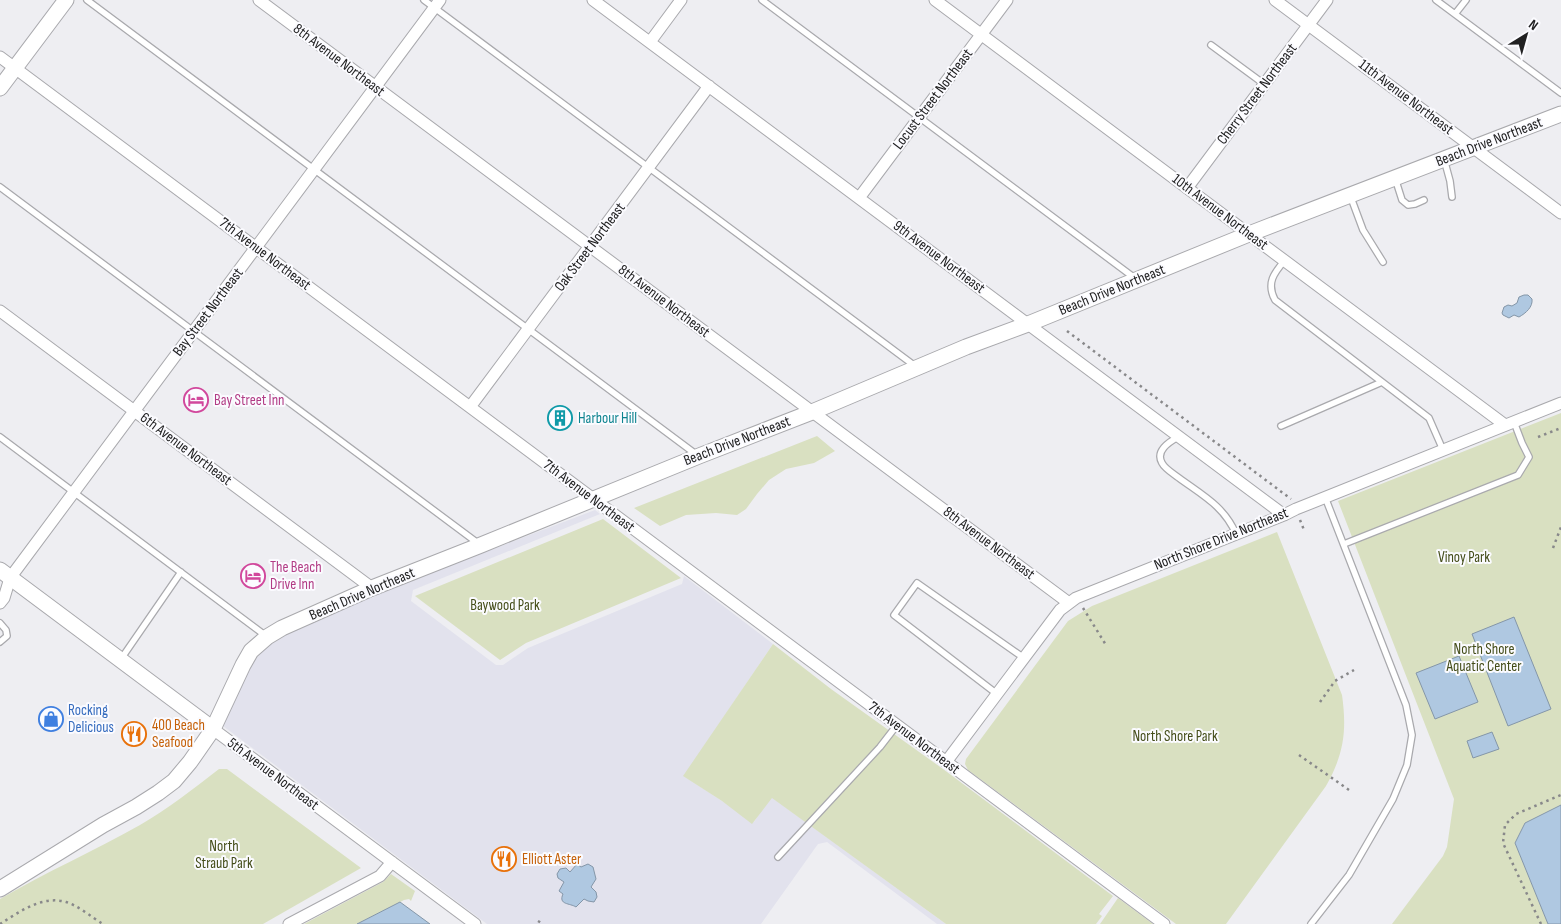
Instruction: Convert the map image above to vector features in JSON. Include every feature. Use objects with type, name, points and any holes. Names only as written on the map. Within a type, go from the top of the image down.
[{"type":"street","points":[[0,88],[66,0]]},
{"type":"street","name":"8th Avenue Northeast","points":[[259,0],[812,412],[1072,601]]},
{"type":"street","name":"9th Avenue Northeast","points":[[593,0],[1284,515]]},
{"type":"street","points":[[650,42],[682,0]]},
{"type":"street","name":"10th Avenue Northeast","points":[[935,0],[1249,234],[1510,423]]},
{"type":"street","name":"Locust Street Northeast","points":[[859,198],[1007,0]]},
{"type":"street","name":"11th Avenue Northeast","points":[[1275,0],[1561,213]]},
{"type":"street","name":"Cherry Street Northeast","points":[[1187,188],[1327,0]]},
{"type":"street","name":"Bay Street Northeast","points":[[0,603],[4,598],[5,574],[74,492],[438,4]]},
{"type":"street","name":"7th Avenue Northeast","points":[[0,57],[1164,924]]},
{"type":"street","name":"Oak Street Northeast","points":[[470,408],[709,86]]},
{"type":"street","name":"Beach Drive Northeast","points":[[0,888],[158,793],[174,780],[190,762],[213,729],[243,664],[252,651],[282,628],[372,588],[812,412],[966,347],[1028,324],[1249,234],[1561,114]]},
{"type":"street","name":"6th Avenue Northeast","points":[[0,311],[372,588]]},
{"type":"street","name":"North Shore Drive Northeast","points":[[946,762],[1060,610],[1072,601],[1561,403]]},
{"type":"street","name":"5th Avenue Northeast","points":[[5,574],[475,924]]},
{"type":"street","points":[[289,924],[380,876],[392,862]]},
{"type":"lane","points":[[87,0],[699,456]]},
{"type":"lane","points":[[424,0],[438,4],[649,168],[917,368]]},
{"type":"lane","points":[[762,0],[1138,280]]},
{"type":"lane","points":[[1436,0],[1561,93]]},
{"type":"lane","points":[[1455,14],[1466,0]]},
{"type":"lane","points":[[1211,45],[1264,84]]},
{"type":"lane","points":[[1444,159],[1452,197]]},
{"type":"lane","points":[[1395,178],[1402,200],[1408,204],[1415,204],[1424,200]]},
{"type":"lane","points":[[0,187],[481,545]]},
{"type":"lane","points":[[1350,195],[1363,230],[1383,262]]},
{"type":"lane","points":[[1285,260],[1275,272],[1271,281],[1271,293],[1275,300],[1429,418],[1443,450]]},
{"type":"lane","points":[[1281,426],[1382,382]]},
{"type":"lane","points":[[1344,544],[1518,475],[1529,456],[1510,423]]},
{"type":"lane","points":[[0,437],[268,637]]},
{"type":"lane","points":[[1178,437],[1166,445],[1160,454],[1162,463],[1169,471],[1220,509],[1230,521],[1236,534]]},
{"type":"lane","points":[[1311,924],[1349,875],[1392,799],[1407,765],[1412,735],[1406,705],[1325,497]]},
{"type":"lane","points":[[121,660],[181,572]]},
{"type":"lane","points":[[997,694],[894,615],[917,582],[1024,658]]},
{"type":"lane","points":[[0,622],[6,630],[6,636],[0,642]]},
{"type":"lane","points":[[778,857],[880,747],[897,725]]},
{"type":"path","points":[[1068,331],[1291,498],[1304,530]]},
{"type":"path","points":[[1538,437],[1561,428]]},
{"type":"path","points":[[1553,548],[1561,527]]},
{"type":"path","points":[[1072,601],[1106,645]]},
{"type":"path","points":[[1320,702],[1335,681],[1354,670]]},
{"type":"path","points":[[1299,755],[1349,790]]},
{"type":"path","points":[[1541,924],[1503,843],[1505,825],[1516,814],[1561,795]]},
{"type":"path","points":[[0,924],[48,899],[67,902],[104,924]]},
{"type":"path","points":[[538,921],[542,924]]},
{"type":"shaded area","points":[[595,510],[600,514],[413,590],[411,601],[496,665],[503,665],[528,648],[682,584],[684,576],[773,644],[684,776],[754,822],[770,796],[946,924],[937,924],[827,842],[818,844],[761,924],[487,924],[223,726],[249,667],[257,656],[271,643],[284,635],[370,597],[373,598],[376,594]]},
{"type":"green space","name":"Vinoy Park","points":[[1561,413],[1561,805],[1525,823],[1515,843],[1548,924],[1392,924],[1443,856],[1447,847],[1454,799],[1338,501]]},
{"type":"green space","points":[[817,436],[835,451],[814,463],[786,469],[769,480],[746,509],[737,515],[716,513],[686,515],[660,526],[634,508]]},
{"type":"green space","name":"Baywood Park","points":[[603,519],[681,578],[526,643],[500,660],[415,596]]},
{"type":"green space","name":"North Shore Park","points":[[1277,532],[1342,695],[1343,742],[1337,763],[1326,786],[1226,924],[1176,924],[968,770],[965,764],[966,759],[1068,621],[1092,606]]},
{"type":"green space","points":[[773,644],[831,689],[943,769],[1113,896],[1099,914],[1102,916],[1096,924],[946,924],[772,798],[752,824],[722,801],[683,776]]},
{"type":"green space","name":"North Straub Park","points":[[219,769],[227,769],[361,868],[263,924],[0,924],[0,899],[140,825],[170,806]]},
{"type":"green space","points":[[391,874],[415,891],[411,901],[409,899],[404,900],[357,924],[304,924],[383,882]]},
{"type":"green space","points":[[1118,898],[1153,924],[1100,924]]},
{"type":"water","points":[[1528,295],[1532,299],[1531,305],[1526,312],[1519,317],[1514,315],[1509,318],[1503,315],[1504,307],[1517,303],[1519,297]]},
{"type":"water","points":[[1514,617],[1551,709],[1508,726],[1472,634]]},
{"type":"water","points":[[1459,656],[1478,702],[1435,719],[1416,673]]},
{"type":"water","points":[[1492,732],[1499,749],[1473,758],[1467,741]]},
{"type":"water","points":[[1561,805],[1561,924],[1548,924],[1515,843],[1525,823]]},
{"type":"water","points":[[577,864],[581,867],[588,864],[593,867],[596,879],[591,887],[596,892],[597,897],[594,902],[584,899],[576,907],[563,902],[563,894],[559,891],[564,882],[558,878],[557,874],[560,869],[566,868],[570,872]]},
{"type":"water","points":[[400,902],[430,924],[357,924]]},
{"type":"place","name":"Bay Street Inn","points":[[196,400]]},
{"type":"place","name":"Harbour Hill","points":[[560,418]]},
{"type":"place","name":"The Beach Drive Inn","points":[[253,576]]},
{"type":"place","name":"Rocking Delicious","points":[[51,719]]},
{"type":"place","name":"400 Beach Seafood","points":[[134,734]]},
{"type":"place","name":"Elliott Aster","points":[[504,859]]},
{"type":"park label","name":"North Shore Aquatic Center","points":[[1484,658]]}]
